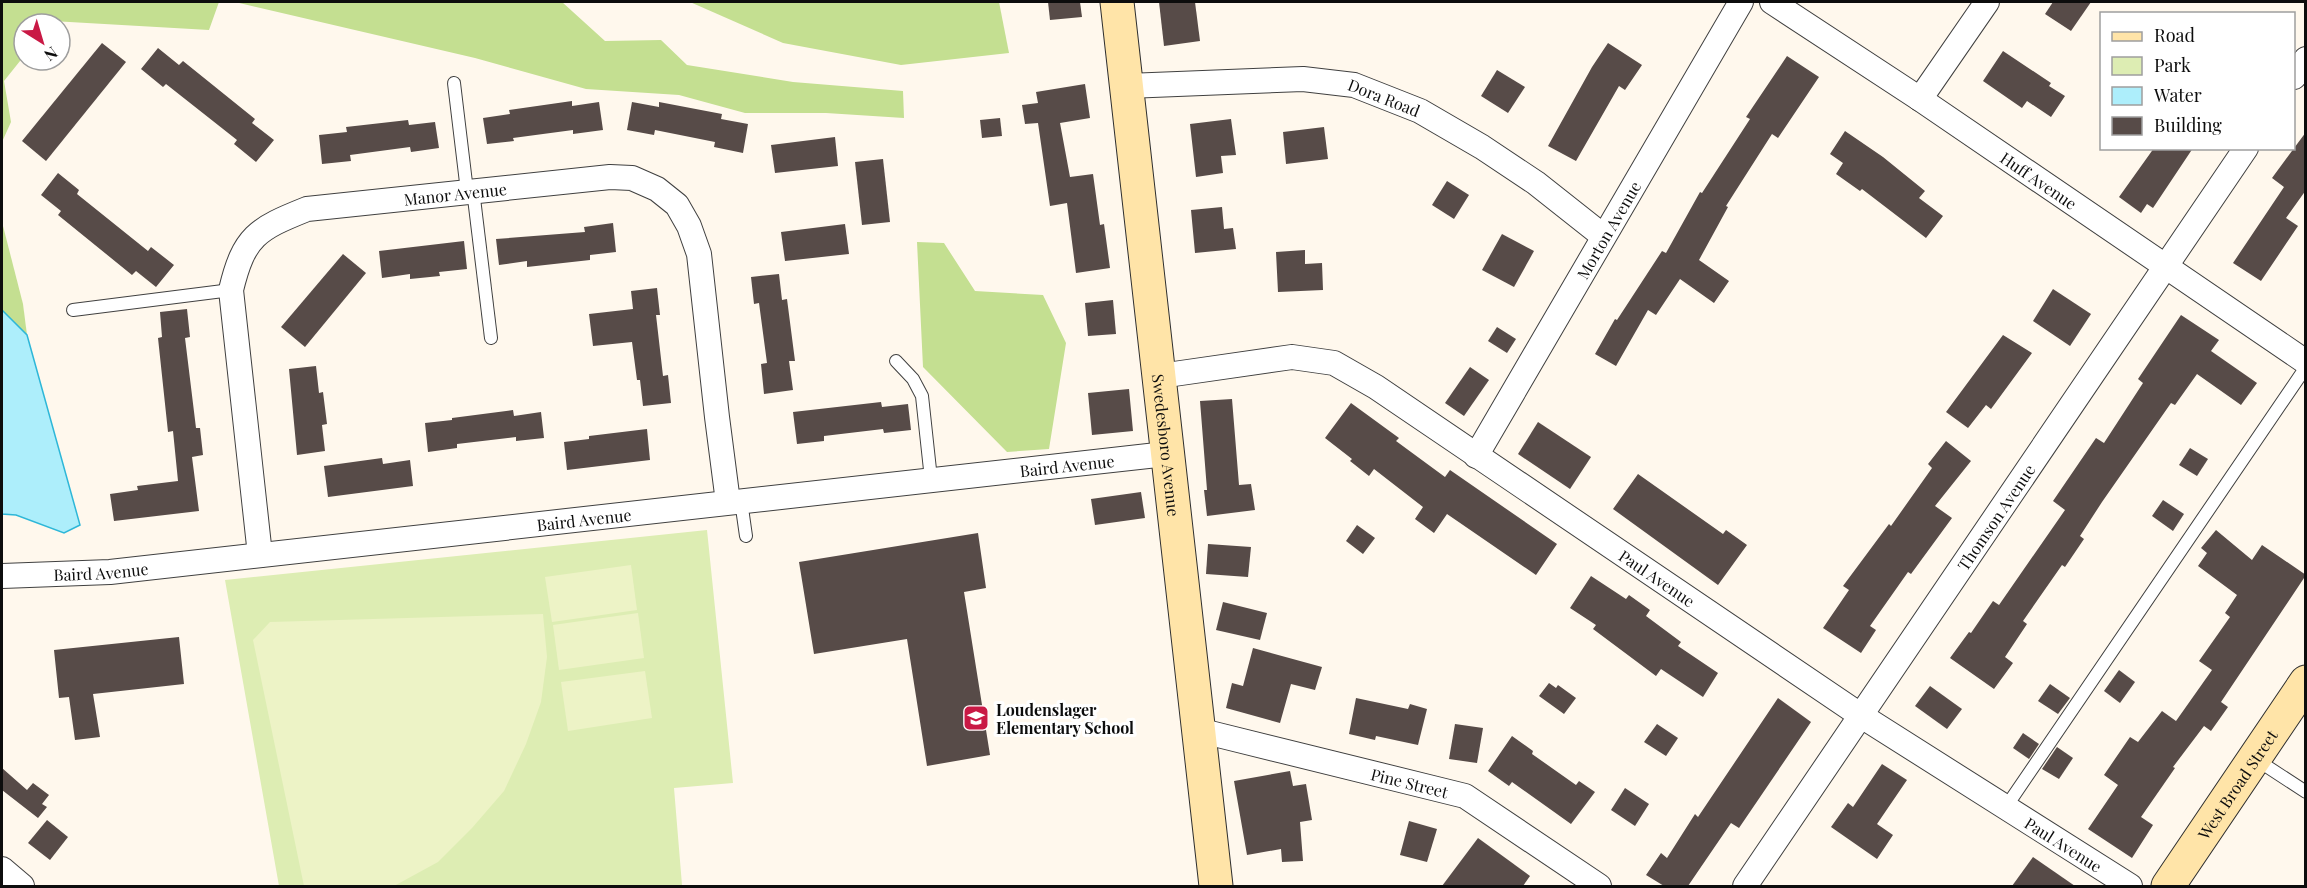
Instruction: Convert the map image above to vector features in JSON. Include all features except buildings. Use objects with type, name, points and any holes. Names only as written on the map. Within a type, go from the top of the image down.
[{"type":"street","name":"Swedesboro Avenue","points":[[1117,2],[1216,886]]},
{"type":"street","name":"Morton Avenue","points":[[1476,456],[1741,2]]},
{"type":"street","name":"Huff Avenue","points":[[1772,2],[1920,99],[2306,362]]},
{"type":"street","points":[[1920,99],[1987,2]]},
{"type":"street","points":[[2295,76],[2306,60]]},
{"type":"street","name":"Dora Road","points":[[1127,86],[1294,79],[1354,85],[1420,111],[1482,147],[1536,183],[1603,236]]},
{"type":"street","name":"Thomson Avenue","points":[[1745,886],[2245,150]]},
{"type":"street","name":"Manor Avenue","points":[[260,555],[231,290],[238,261],[248,242],[266,227],[307,209],[610,177],[632,178],[657,189],[677,205],[689,226],[699,254],[717,417],[734,502]]},
{"type":"street","name":"Paul Avenue","points":[[1160,376],[1292,357],[1334,363],[1376,387],[1860,716],[2130,886]]},
{"type":"street","name":"Baird Avenue","points":[[2,576],[110,572],[1166,453]]},
{"type":"street","name":"West Broad Street","points":[[2168,886],[2306,682]]},
{"type":"street","name":"Pine Street","points":[[1198,730],[1465,796],[1599,886]]},
{"type":"street","points":[[2,869],[22,886]]},
{"type":"lane","points":[[454,83],[491,338]]},
{"type":"lane","points":[[73,310],[231,290]]},
{"type":"lane","points":[[896,361],[914,379],[922,396],[932,479]]},
{"type":"lane","points":[[2006,807],[2306,368]]},
{"type":"lane","points":[[734,502],[746,536]]},
{"type":"lane","points":[[2254,758],[2306,792]]},
{"type":"green space","points":[[2,2],[219,2],[209,30],[72,22],[72,12],[12,12],[12,71],[4,81],[11,122],[2,142]]},
{"type":"green space","points":[[235,2],[562,2],[605,41],[661,40],[687,65],[793,82],[903,91],[904,118],[826,113],[745,113],[679,95],[586,89],[475,58]]},
{"type":"green space","points":[[690,2],[999,2],[1009,53],[901,65],[783,43]]},
{"type":"green space","points":[[2,222],[23,304],[27,335],[2,310]]},
{"type":"green space","points":[[917,242],[944,243],[975,291],[1043,295],[1066,343],[1049,449],[1007,452],[923,367]]},
{"type":"green space","points":[[707,530],[733,783],[674,788],[682,885],[690,886],[279,886],[225,580]]},
{"type":"green space","points":[[631,565],[637,610],[552,622],[545,577]]},
{"type":"green space","points":[[638,613],[644,658],[559,670],[553,625]]},
{"type":"green space","points":[[543,614],[547,657],[541,702],[526,744],[504,791],[472,828],[438,862],[394,886],[304,886],[253,640],[270,622]]},
{"type":"green space","points":[[645,671],[652,718],[568,731],[561,682]]},
{"type":"water","points":[[2,310],[27,335],[80,525],[64,533],[16,515],[2,514]]},
{"type":"place","name":"Loudenslager Elementary School","points":[[976,718]]}]
